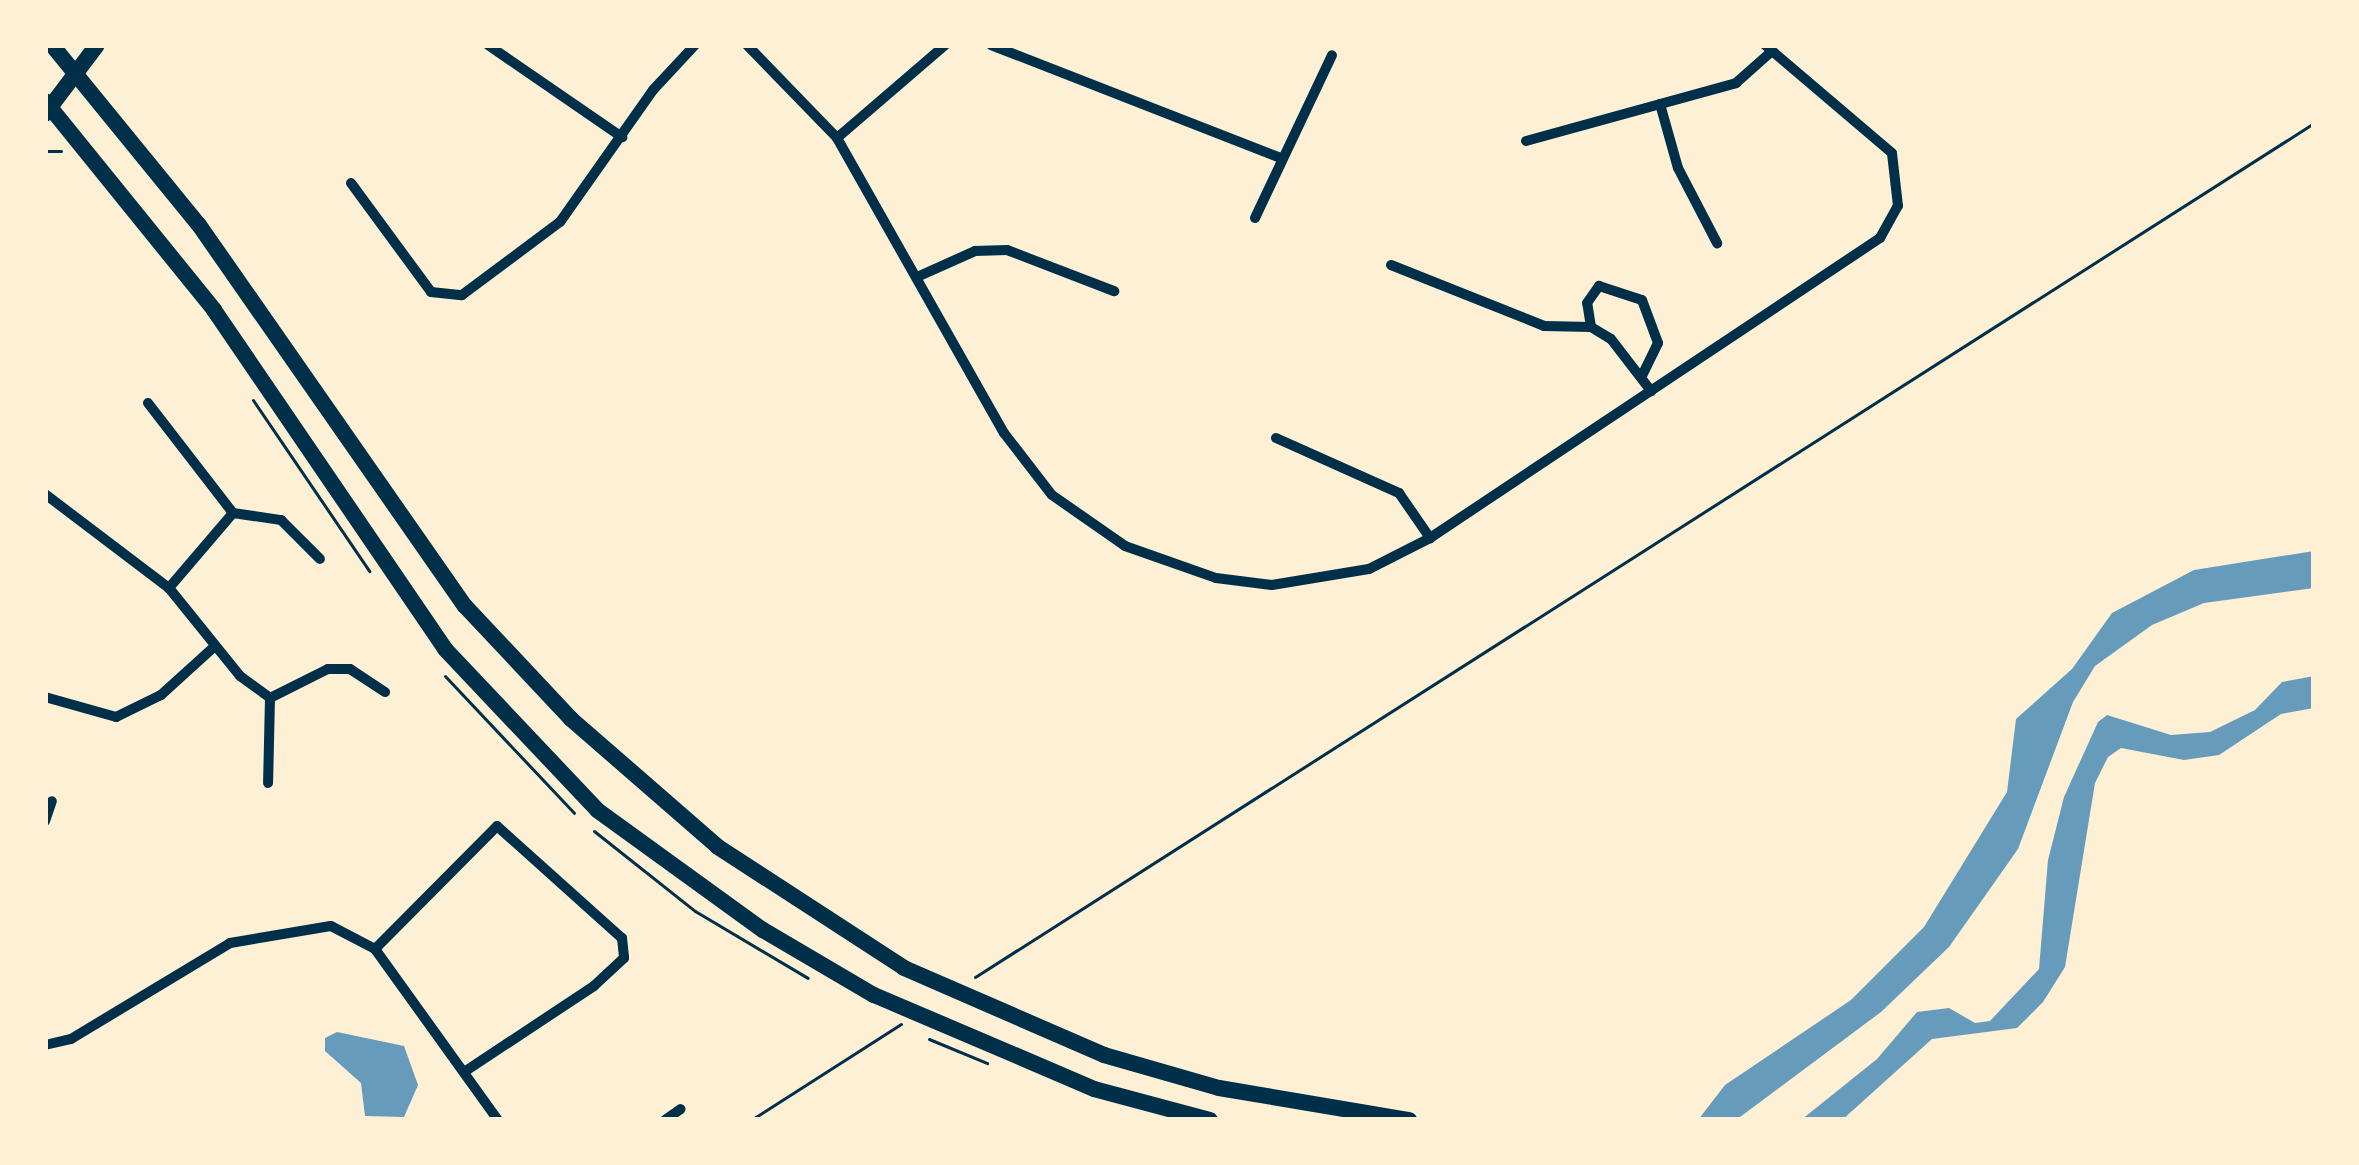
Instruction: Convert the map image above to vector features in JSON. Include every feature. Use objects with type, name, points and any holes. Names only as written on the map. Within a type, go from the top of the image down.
[{"type":"main road","points":[[52,45],[199,225],[390,507],[499,645],[718,847],[904,968],[993,1010],[1219,1088],[1409,1120]]},
{"type":"main road","points":[[97,45],[47,107],[214,310],[407,597],[518,733],[634,841],[874,995],[969,1041],[1094,1089],[1210,1120]]},
{"type":"street","points":[[488,45],[622,137]]},
{"type":"street","points":[[351,183],[431,292],[447,299],[472,289],[560,222],[695,45]]},
{"type":"street","points":[[837,138],[945,45]]},
{"type":"street","points":[[992,45],[1281,158]]},
{"type":"street","points":[[754,47],[837,138],[1027,464],[1066,508],[1125,546],[1216,578],[1300,584],[1369,569],[1430,538],[1811,289],[1892,223],[1892,153],[1768,48],[1736,83],[1526,141]]},
{"type":"street","points":[[1256,218],[1332,55]]},
{"type":"street","points":[[1660,104],[1678,168],[1718,243]]},
{"type":"street","points":[[917,277],[975,250],[1007,250],[1114,291]]},
{"type":"street","points":[[1391,265],[1544,326],[1591,326]]},
{"type":"street","points":[[1642,376],[1658,343],[1642,300],[1599,286],[1587,303],[1591,326],[1651,391]]},
{"type":"street","points":[[148,403],[233,513],[281,520],[320,560]]},
{"type":"street","points":[[1276,438],[1399,493],[1430,538]]},
{"type":"street","points":[[45,494],[169,589],[214,647],[270,698],[268,783]]},
{"type":"street","points":[[169,589],[233,513]]},
{"type":"street","points":[[45,697],[116,717],[161,694],[214,647]]},
{"type":"street","points":[[270,698],[328,669],[350,669],[385,692]]},
{"type":"street","points":[[45,821],[52,801]]},
{"type":"street","points":[[375,949],[497,826],[622,938],[624,958],[464,1072]]},
{"type":"street","points":[[45,1045],[71,1039],[230,943],[331,926],[375,949],[498,1120]]},
{"type":"street","points":[[665,1120],[681,1109]]},
{"type":"path","points":[[972,979],[2314,123]]},
{"type":"path","points":[[751,1120],[912,1017]]},
{"type":"water","points":[[2314,551],[2314,588],[2204,603],[2152,625],[2095,666],[2073,702],[2018,849],[1949,947],[1881,1012],[1736,1120],[1698,1120],[1725,1085],[1851,1000],[1924,927],[2007,792],[2016,719],[2072,669],[2112,613],[2194,570]]},
{"type":"water","points":[[2314,676],[2314,708],[2281,714],[2219,755],[2184,760],[2121,748],[2108,757],[2095,783],[2065,967],[2043,1002],[2017,1028],[1932,1039],[1842,1120],[1801,1120],[1877,1059],[1917,1012],[1949,1008],[1975,1023],[1990,1021],[2039,969],[2048,860],[2064,797],[2098,722],[2107,715],[2171,735],[2210,732],[2255,710],[2282,682]]},
{"type":"water","points":[[337,1032],[404,1046],[418,1085],[404,1117],[365,1116],[361,1083],[325,1051],[325,1038]]}]
